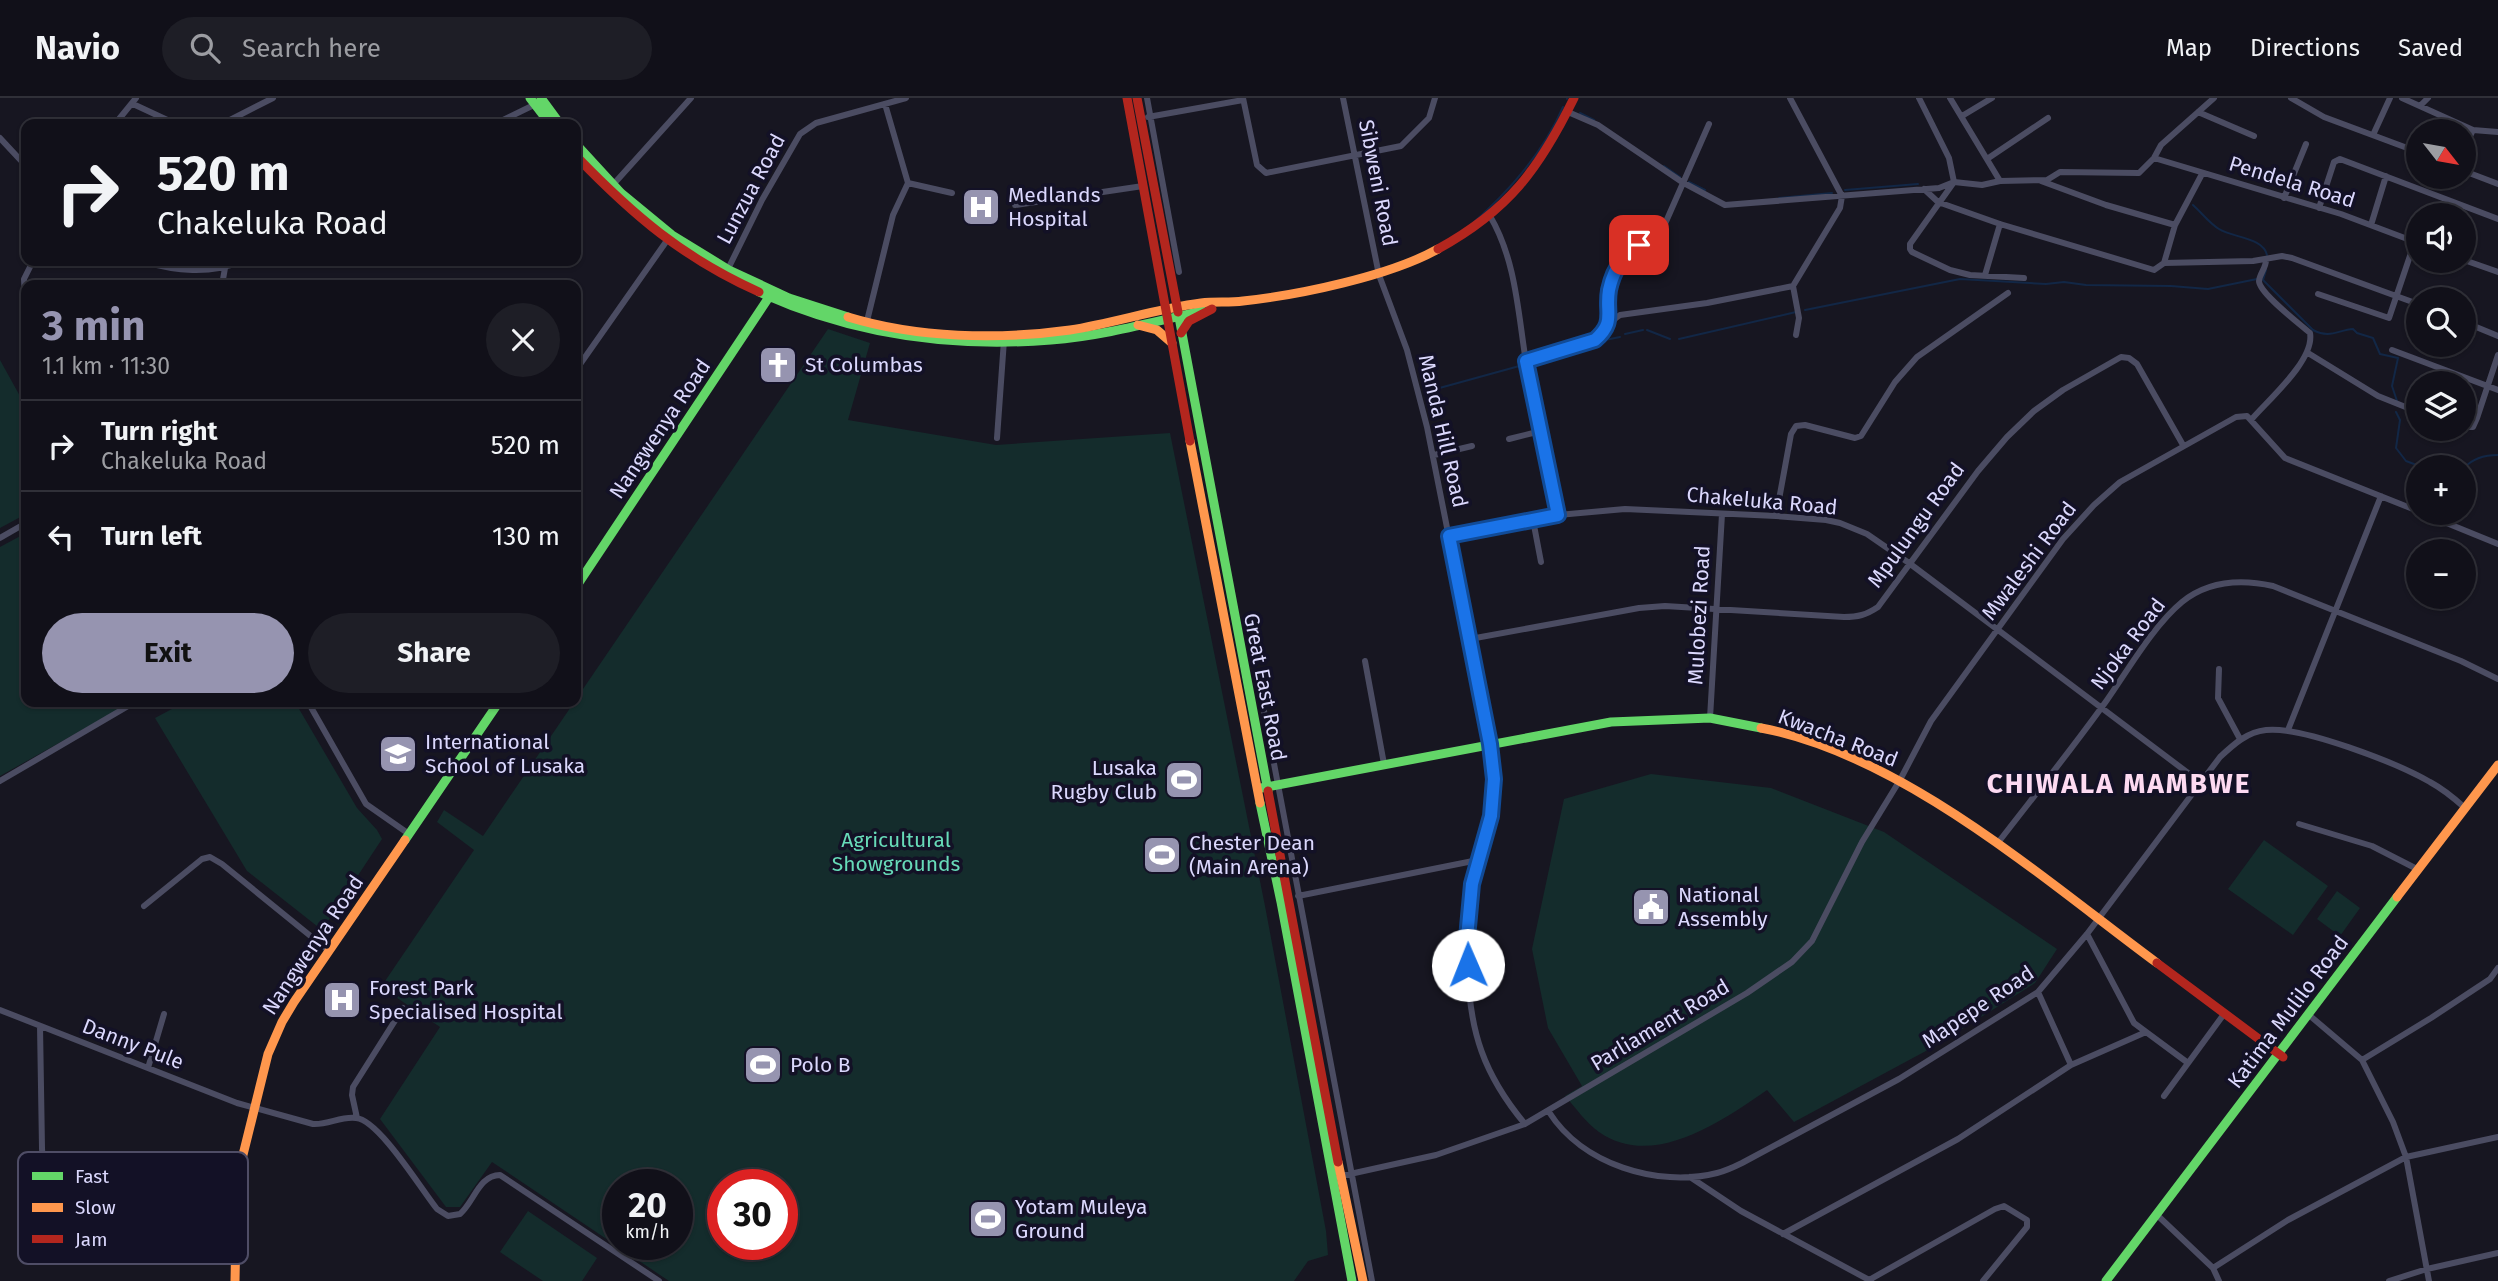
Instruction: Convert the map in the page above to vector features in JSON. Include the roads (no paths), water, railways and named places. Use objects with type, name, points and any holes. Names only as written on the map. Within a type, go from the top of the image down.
[{"type":"main road","name":"Great East Road","points":[[1127,98],[1170,311],[1181,334],[1281,902],[1352,1281]]},
{"type":"main road","name":"Great East Road","points":[[1137,98],[1145,117],[1173,343],[1262,788],[1289,898],[1340,1175],[1363,1281]]},
{"type":"main road","points":[[726,274],[771,294],[865,326],[947,342],[1051,340],[1138,325],[1170,311],[1206,303],[1232,302],[1379,275],[1431,255],[1466,235],[1490,216],[1513,195],[1536,166],[1559,131],[1573,98]]},
{"type":"main road","points":[[537,100],[547,119]]},
{"type":"main road","points":[[537,100],[555,119]]},
{"type":"main road","points":[[581,150],[610,188]]},
{"type":"main road","points":[[581,161],[668,237],[755,292],[760,299],[761,310]]},
{"type":"main road","points":[[755,292],[771,294]]},
{"type":"main road","name":"Nangwenya Road","points":[[581,580],[771,294]]},
{"type":"main road","points":[[1181,334],[1189,321],[1232,302]]},
{"type":"main road","points":[[1004,339],[1156,312],[1212,309]]},
{"type":"main road","points":[[1138,325],[1157,330],[1173,343]]},
{"type":"main road","name":"Nangwenya Road","points":[[243,1152],[274,1037],[293,1002],[496,707]]},
{"type":"main road","name":"Kwacha Road","points":[[1262,788],[1611,722],[1710,718],[1777,731],[1827,748],[1900,780],[1997,844],[2281,1056]]},
{"type":"main road","name":"Katima Mulilo Road","points":[[2106,1281],[2495,778],[2498,765]]},
{"type":"main road","name":"Katima Mulilo Road","points":[[2311,1017],[2417,869],[2465,808],[2495,778]]},
{"type":"main road","name":"Katima Mulilo Road","points":[[2114,1281],[2159,1215]]},
{"type":"street","points":[[232,119],[273,98]]},
{"type":"street","points":[[610,188],[691,98]]},
{"type":"street","points":[[865,326],[893,215],[908,183],[885,104],[906,98]]},
{"type":"street","points":[[1147,98],[1145,117],[1179,272]]},
{"type":"street","name":"Sibweni Road","points":[[1343,98],[1379,275]]},
{"type":"street","points":[[1145,117],[1243,99],[1257,165],[1266,173],[1401,146],[1429,118],[1435,98]]},
{"type":"street","points":[[1790,98],[1842,196],[1840,208],[1793,286],[1800,318],[1796,335]]},
{"type":"street","points":[[1919,98],[1949,158],[1955,182]]},
{"type":"street","points":[[1950,98],[2000,181]]},
{"type":"street","points":[[1962,116],[1992,98]]},
{"type":"street","points":[[1568,112],[1598,125],[1682,182],[1725,205],[1924,190],[1955,182],[1982,185],[2000,181],[2047,180],[2060,172],[2139,173],[2154,159],[2161,145],[2214,98]]},
{"type":"street","points":[[2291,98],[2324,117],[2406,147]]},
{"type":"street","points":[[2373,135],[2390,98]]},
{"type":"street","points":[[2402,98],[2449,119]]},
{"type":"street","points":[[2420,106],[2428,98]]},
{"type":"street","points":[[504,119],[537,100]]},
{"type":"street","points":[[119,119],[134,101],[167,119]]},
{"type":"street","name":"Lunzua Road","points":[[726,274],[762,200],[800,134],[816,123],[885,104]]},
{"type":"street","points":[[2198,112],[2254,136]]},
{"type":"street","points":[[1987,159],[2048,118]]},
{"type":"street","points":[[1526,361],[1595,340],[1603,333],[1609,321],[1609,290],[1625,254],[1639,245],[1657,242],[1709,124]]},
{"type":"street","points":[[2476,130],[2498,132]]},
{"type":"street","points":[[0,138],[21,161]]},
{"type":"street","points":[[2284,198],[2306,144]]},
{"type":"street","name":"Pendela Road","points":[[2154,159],[2319,208],[2406,238]]},
{"type":"street","points":[[2319,208],[2336,159],[2498,219]]},
{"type":"street","points":[[1924,190],[1938,202],[2000,224],[2158,270],[2164,263],[2175,225],[2202,174]]},
{"type":"street","points":[[2371,225],[2386,176]]},
{"type":"street","points":[[2476,176],[2498,184]]},
{"type":"street","points":[[2039,180],[2106,205],[2175,225]]},
{"type":"street","points":[[1955,182],[1910,244],[1912,252],[1950,270],[1970,275],[2024,278]]},
{"type":"street","points":[[908,183],[952,193]]},
{"type":"street","points":[[1015,205],[1143,186]]},
{"type":"street","points":[[1490,216],[1500,233],[1516,290],[1526,361],[1558,515]]},
{"type":"street","points":[[1984,275],[2000,224]]},
{"type":"street","points":[[581,363],[668,237]]},
{"type":"street","points":[[2164,263],[2266,260],[2281,256],[2406,299]]},
{"type":"street","points":[[2266,260],[2260,285],[2268,296],[2310,333],[2308,353],[2251,420],[2286,458],[2406,506]]},
{"type":"street","points":[[2476,264],[2498,272]]},
{"type":"street","points":[[159,266],[199,271],[230,266]]},
{"type":"street","points":[[223,280],[225,268]]},
{"type":"street","points":[[2318,294],[2389,318],[2406,270]]},
{"type":"street","name":"Manda Hill Road","points":[[1379,275],[1407,349],[1434,455],[1490,744],[1494,779],[1491,816],[1472,884],[1467,938],[1468,995],[1472,1023],[1489,1071],[1498,1088],[1525,1124]]},
{"type":"street","points":[[1609,321],[1620,315],[1707,303],[1793,286]]},
{"type":"street","points":[[1776,516],[1791,434],[1796,426],[1805,425],[1855,438],[1861,436],[1895,383],[1917,357],[2008,293]]},
{"type":"street","points":[[2476,327],[2498,336]]},
{"type":"street","points":[[997,438],[1004,339]]},
{"type":"street","points":[[2392,350],[2498,390]]},
{"type":"street","points":[[2308,353],[2378,396],[2406,407]]},
{"type":"street","points":[[2476,418],[2498,355]]},
{"type":"street","name":"Mpulungu Road","points":[[1470,639],[1639,608],[1665,606],[1859,617],[1878,607],[1978,471],[2007,437],[2034,411],[2063,390],[2121,357],[2137,363],[2183,445]]},
{"type":"street","name":"Mwaleshi Road","points":[[1900,780],[1931,721],[2063,539],[2094,505],[2120,482],[2183,445],[2236,417],[2247,416],[2251,420]]},
{"type":"street","points":[[1509,439],[1541,432]]},
{"type":"street","points":[[1434,455],[1472,446]]},
{"type":"street","points":[[2288,730],[2381,496]]},
{"type":"street","name":"Chakeluka Road","points":[[1449,536],[1558,515],[1625,509],[1776,516],[1840,523],[1867,534],[1909,563],[2200,782]]},
{"type":"street","name":"Mulobezi Road","points":[[1710,718],[1722,514]]},
{"type":"street","points":[[1533,520],[1541,562]]},
{"type":"street","points":[[2452,525],[2498,544]]},
{"type":"street","points":[[0,538],[21,526]]},
{"type":"street","name":"Njoka Road","points":[[1997,844],[2163,621],[2182,601],[2203,589],[2222,583],[2248,581],[2273,586],[2461,661],[2498,679]]},
{"type":"street","points":[[1366,661],[1384,764]]},
{"type":"street","points":[[2219,669],[2218,698],[2240,739]]},
{"type":"street","points":[[1261,695],[1372,1281]]},
{"type":"street","points":[[0,781],[126,707]]},
{"type":"street","points":[[311,707],[366,804],[409,834]]},
{"type":"street","name":"Mapepe Road","points":[[1549,1112],[1559,1127],[1577,1143],[1618,1166],[1669,1177],[1689,1177],[1717,1173],[1754,1157],[1899,1079],[2038,992],[2087,934],[2220,757],[2240,739],[2264,730],[2306,733],[2375,758],[2429,781],[2465,808]]},
{"type":"street","name":"Parliament Road","points":[[1340,1175],[1436,1155],[1525,1124],[1747,993],[1800,955],[1812,941],[1862,842],[1900,780]]},
{"type":"street","points":[[2299,824],[2372,846],[2417,869]]},
{"type":"street","points":[[144,906],[202,859],[210,858],[222,864],[329,951]]},
{"type":"street","points":[[1289,898],[1478,860]]},
{"type":"street","points":[[2087,934],[2134,1023],[2189,1063]]},
{"type":"street","points":[[2362,1060],[2490,979],[2498,968]]},
{"type":"street","points":[[2490,979],[2498,986]]},
{"type":"street","points":[[2038,992],[2071,1065]]},
{"type":"street","points":[[403,1008],[353,1087],[352,1095],[357,1118],[380,1133],[437,1209],[448,1216],[460,1214],[485,1180],[492,1175],[500,1175],[659,1281]]},
{"type":"street","name":"Danny Pule","points":[[0,1010],[254,1108],[313,1124],[357,1118]]},
{"type":"street","points":[[148,1068],[164,1014]]},
{"type":"street","points":[[2164,1096],[2224,1014]]},
{"type":"street","points":[[2311,1017],[2362,1060],[2393,1122],[2406,1157],[2429,1281]]},
{"type":"street","points":[[40,1026],[42,1152]]},
{"type":"street","points":[[1783,1234],[1958,1139],[2071,1065],[2146,1032]]},
{"type":"street","points":[[2213,1268],[2288,1220],[2406,1157],[2498,1137]]},
{"type":"street","points":[[1689,1177],[1731,1205],[1870,1280],[2004,1206],[2027,1220],[2027,1227],[1983,1281]]},
{"type":"street","points":[[2159,1215],[2213,1268],[2219,1281]]},
{"type":"street","points":[[2389,1281],[2427,1269],[2498,1253]]},
{"type":"waterway","points":[[1466,229],[1522,174],[1545,142],[1563,107]]},
{"type":"waterway","points":[[1580,113],[1594,120]]},
{"type":"waterway","points":[[1664,166],[1680,177]]},
{"type":"waterway","points":[[1689,182],[1705,190]]},
{"type":"waterway","points":[[1845,190],[1918,184]]},
{"type":"waterway","points":[[1779,198],[1832,193]]},
{"type":"waterway","points":[[2193,205],[2215,227],[2254,241],[2267,255]]},
{"type":"waterway","points":[[2266,270],[2263,280],[2313,330],[2329,334],[2353,329],[2373,338],[2380,354],[2398,358],[2392,386],[2397,401]]},
{"type":"waterway","points":[[1805,310],[1960,279],[2208,289],[2257,279]]},
{"type":"waterway","points":[[1679,339],[1796,312]]},
{"type":"waterway","points":[[1625,334],[1643,330]]},
{"type":"waterway","points":[[1647,330],[1670,339]]},
{"type":"waterway","points":[[1605,340],[1620,337]]},
{"type":"waterway","points":[[1542,359],[1601,342]]},
{"type":"waterway","points":[[1425,392],[1523,365]]},
{"type":"waterway","points":[[2396,412],[2400,420],[2396,448],[2406,461]]},
{"type":"waterway","points":[[2476,460],[2498,455]]},
{"type":"place","name":"Medlands Hospital","points":[[981,207]]},
{"type":"place","name":"St Columbas","points":[[778,365]]},
{"type":"place","name":"International School of Lusaka","points":[[398,754]]},
{"type":"place","name":"Lusaka Rugby Club","points":[[1184,780]]},
{"type":"place","name":"Chester Dean (Main Arena)","points":[[1162,855]]},
{"type":"place","name":"National Assembly","points":[[1651,907]]},
{"type":"place","name":"Forest Park Specialised Hospital","points":[[342,1000]]},
{"type":"place","name":"Polo B","points":[[763,1065]]},
{"type":"place","name":"Yotam Muleya Ground","points":[[988,1219]]},
{"type":"district","name":"CHIWALA MAMBWE","points":[[2119,783]]},
{"type":"park label","name":"Agricultural Showgrounds","points":[[896,852]]}]
